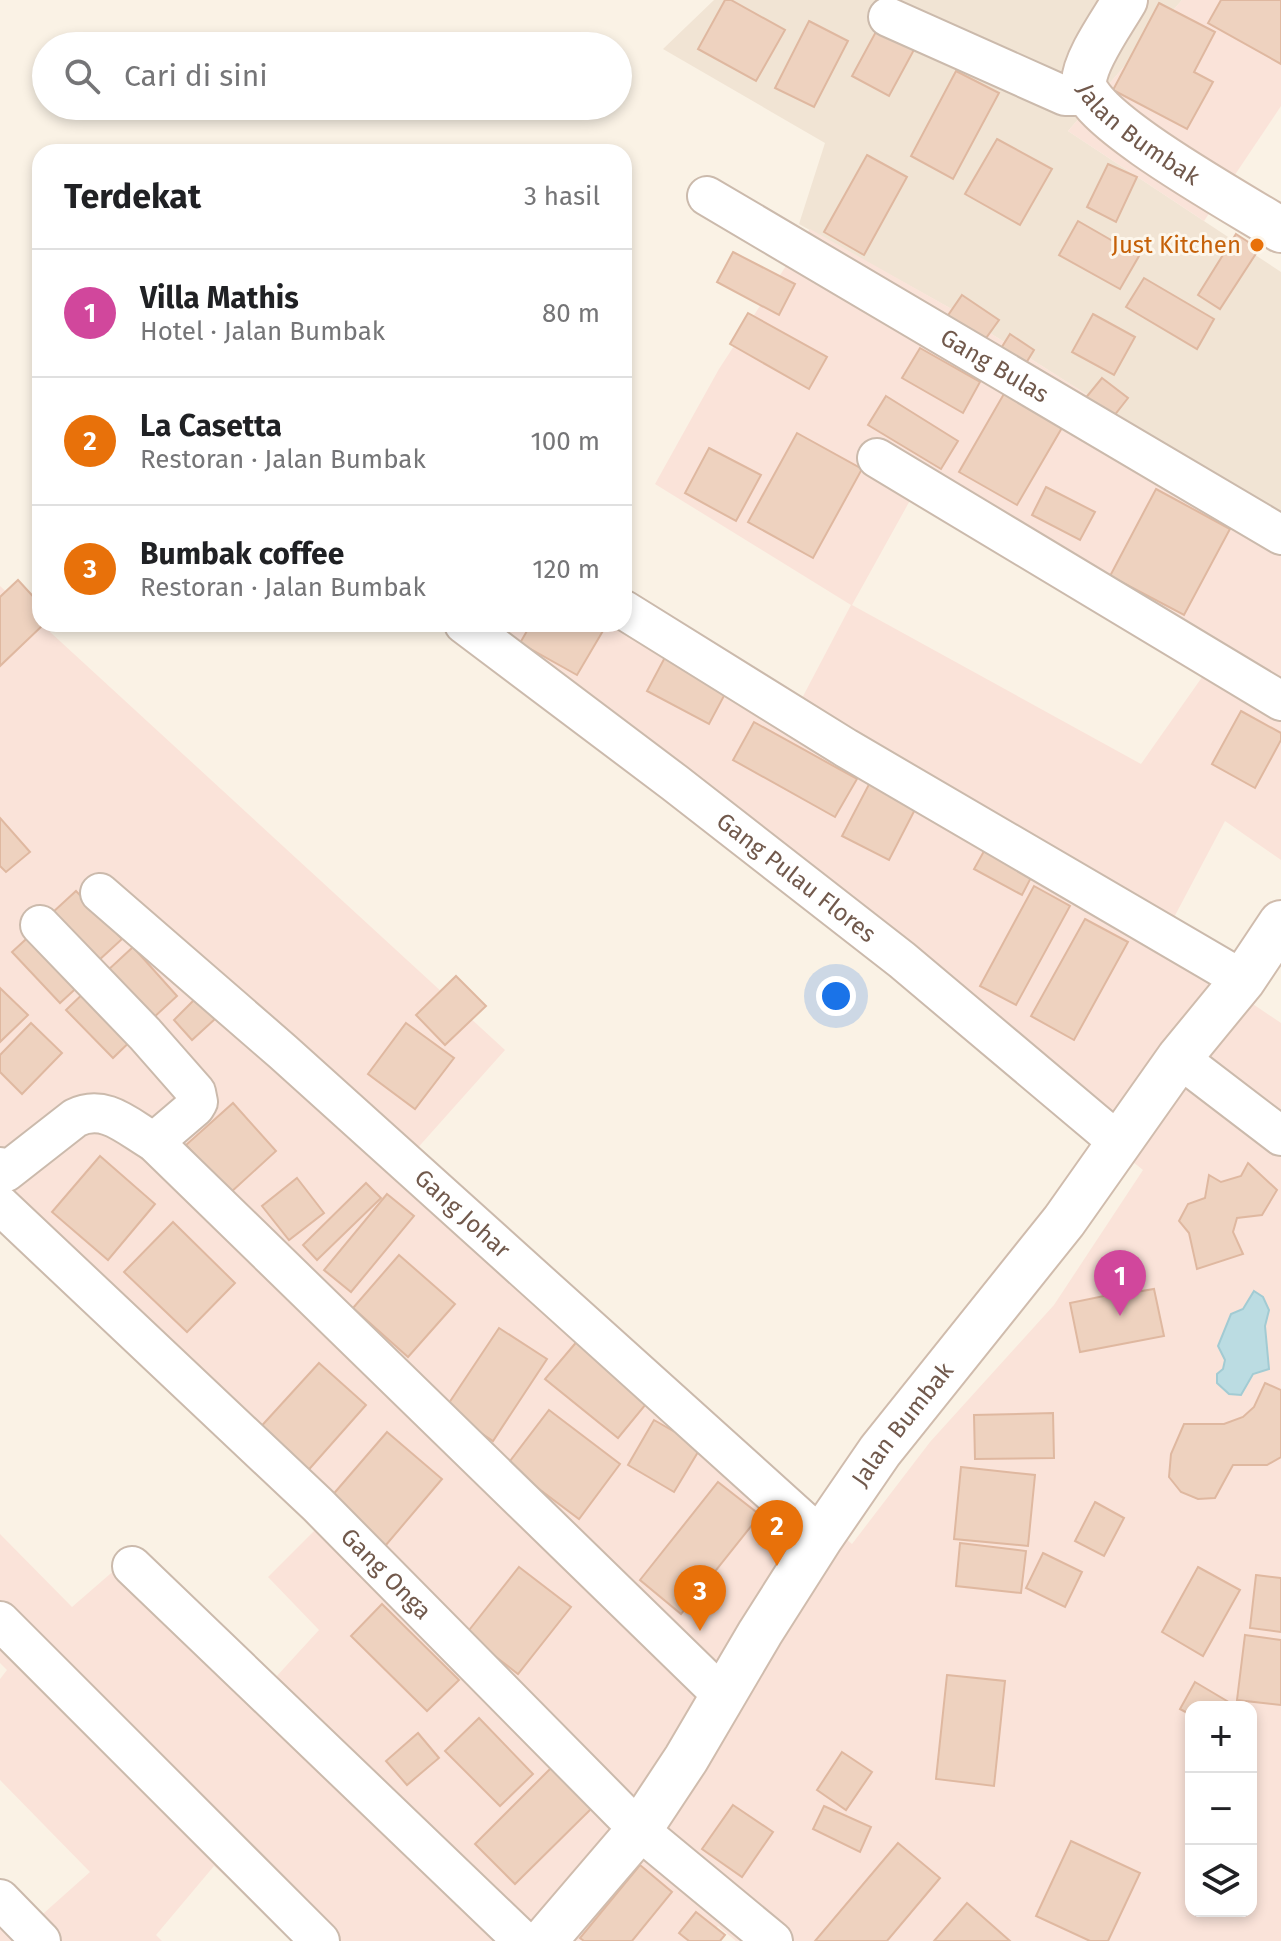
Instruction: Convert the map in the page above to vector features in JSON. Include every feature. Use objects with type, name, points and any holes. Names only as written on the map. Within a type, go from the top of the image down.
[{"type":"street","name":"Jalan Bumbak","points":[[1125,0],[1089,65],[1084,83],[1087,96],[1120,129],[1281,230]]},
{"type":"street","points":[[888,17],[1065,96],[1087,96]]},
{"type":"street","name":"Gang Bulas","points":[[707,196],[1281,535]]},
{"type":"street","points":[[877,458],[1281,701]]},
{"type":"street","points":[[632,615],[846,748],[1243,980]]},
{"type":"street","name":"Gang Pulau Flores","points":[[475,632],[902,960],[1118,1142]]},
{"type":"street","name":"Gang Johar","points":[[100,893],[283,1052],[821,1537]]},
{"type":"street","name":"Jalan Bumbak","points":[[544,1941],[639,1830],[821,1537],[880,1451],[1064,1221],[1179,1058],[1243,980],[1281,923]]},
{"type":"street","points":[[40,925],[192,1085],[198,1097],[195,1107],[154,1142]]},
{"type":"street","points":[[1179,1058],[1281,1136]]},
{"type":"street","points":[[0,1167],[6,1172],[87,1112],[111,1116],[154,1142],[723,1696]]},
{"type":"street","name":"Gang Onga","points":[[0,1205],[318,1505],[639,1830],[773,1941]]},
{"type":"street","points":[[132,1566],[523,1941]]},
{"type":"street","points":[[0,1621],[320,1941]]},
{"type":"street","points":[[0,1899],[51,1938]]},
{"type":"shaded area","points":[[714,0],[1182,0],[1068,131],[1281,272],[1281,518],[957,312],[799,224],[825,143],[663,49]]},
{"type":"shaded area","points":[[1182,0],[1281,0],[1281,106],[1204,221],[1068,131]]},
{"type":"shaded area","points":[[810,229],[957,312],[1281,518],[1281,860],[1225,821],[1161,942],[1281,1023],[1281,1941],[736,1941],[718,1926],[705,1941],[298,1941],[214,1866],[156,1935],[162,1941],[0,1941],[0,1889],[35,1921],[90,1872],[0,1780],[0,1679],[7,1670],[0,1663],[0,1534],[72,1607],[140,1548],[275,1678],[319,1630],[268,1577],[317,1528],[0,1212],[0,586],[32,615],[32,632],[50,632],[505,1050],[406,1161],[852,1544],[930,1442],[1054,1305],[1143,1170],[474,632],[632,632],[632,629],[790,721],[851,605],[655,484],[719,369]],"holes":[[[918,486],[1212,663],[1141,764],[852,605]]]},
{"type":"water","points":[[1254,1291],[1263,1297],[1269,1310],[1265,1326],[1269,1369],[1253,1374],[1241,1395],[1229,1394],[1217,1383],[1217,1374],[1223,1369],[1225,1360],[1218,1346],[1231,1314],[1243,1309]]},
{"type":"building","points":[[725,0],[731,0],[785,30],[756,81],[698,49]]},
{"type":"building","points":[[1221,0],[1281,0],[1281,64],[1208,23]]},
{"type":"building","points":[[1159,3],[1215,32],[1194,72],[1213,82],[1187,129],[1113,90]]},
{"type":"building","points":[[885,15],[922,35],[889,96],[852,76]]},
{"type":"building","points":[[809,21],[848,41],[814,107],[775,88]]},
{"type":"building","points":[[956,71],[999,93],[953,179],[911,156]]},
{"type":"building","points":[[997,139],[1052,169],[1020,225],[965,194]]},
{"type":"building","points":[[867,155],[907,177],[864,255],[824,232]]},
{"type":"building","points":[[1108,164],[1137,177],[1116,222],[1087,207]]},
{"type":"building","points":[[1078,221],[1139,256],[1120,289],[1059,255]]},
{"type":"building","points":[[1236,234],[1259,249],[1220,309],[1198,295]]},
{"type":"building","points":[[733,252],[795,284],[779,315],[717,282]]},
{"type":"building","points":[[1144,278],[1214,319],[1197,349],[1126,307]]},
{"type":"building","points":[[962,295],[999,320],[976,352],[940,327]]},
{"type":"building","points":[[748,313],[827,357],[809,389],[730,344]]},
{"type":"building","points":[[1093,314],[1135,337],[1114,375],[1072,352]]},
{"type":"building","points":[[1010,334],[1034,350],[1020,373],[995,358]]},
{"type":"building","points":[[920,348],[980,382],[963,413],[902,378]]},
{"type":"building","points":[[1102,378],[1128,398],[1106,426],[1079,406]]},
{"type":"building","points":[[1005,392],[1063,426],[1017,505],[959,472]]},
{"type":"building","points":[[886,396],[958,441],[941,469],[868,425]]},
{"type":"building","points":[[797,433],[862,469],[813,558],[748,522]]},
{"type":"building","points":[[709,448],[761,475],[736,521],[685,493]]},
{"type":"building","points":[[1046,487],[1095,512],[1080,540],[1032,515]]},
{"type":"building","points":[[1156,489],[1230,529],[1184,615],[1110,576]]},
{"type":"building","points":[[18,580],[32,595],[32,632],[36,632],[0,666],[0,597]]},
{"type":"building","points":[[526,632],[602,632],[577,675],[520,643]]},
{"type":"building","points":[[671,646],[733,679],[709,724],[647,691]]},
{"type":"building","points":[[1241,711],[1281,733],[1281,740],[1255,788],[1212,764]]},
{"type":"building","points":[[754,722],[857,779],[835,817],[733,760]]},
{"type":"building","points":[[877,769],[923,794],[889,860],[842,836]]},
{"type":"building","points":[[0,818],[30,852],[6,872],[0,866]]},
{"type":"building","points":[[988,844],[1035,870],[1022,895],[974,869]]},
{"type":"building","points":[[1034,886],[1070,906],[1016,1005],[980,986]]},
{"type":"building","points":[[76,891],[122,939],[98,961],[52,913]]},
{"type":"building","points":[[1085,919],[1128,942],[1074,1040],[1031,1016]]},
{"type":"building","points":[[36,930],[84,981],[60,1003],[12,952]]},
{"type":"building","points":[[133,947],[177,996],[152,1019],[107,971]]},
{"type":"building","points":[[456,976],[486,1006],[445,1045],[416,1015]]},
{"type":"building","points":[[92,985],[140,1032],[113,1058],[66,1010]]},
{"type":"building","points":[[0,988],[28,1015],[0,1042]]},
{"type":"building","points":[[195,999],[215,1019],[192,1040],[174,1020]]},
{"type":"building","points":[[31,1023],[62,1053],[22,1094],[0,1072],[0,1055]]},
{"type":"building","points":[[406,1023],[454,1058],[415,1109],[368,1074]]},
{"type":"building","points":[[233,1103],[276,1151],[230,1193],[186,1145]]},
{"type":"building","points":[[100,1156],[155,1204],[108,1260],[52,1212]]},
{"type":"building","points":[[1248,1163],[1277,1190],[1262,1215],[1237,1218],[1233,1232],[1243,1254],[1197,1269],[1189,1233],[1179,1221],[1188,1204],[1205,1198],[1209,1175],[1221,1182],[1241,1176]]},
{"type":"building","points":[[297,1178],[324,1213],[289,1240],[262,1206]]},
{"type":"building","points":[[366,1183],[381,1198],[317,1260],[303,1245]]},
{"type":"building","points":[[387,1194],[414,1216],[351,1292],[324,1270]]},
{"type":"building","points":[[173,1222],[235,1283],[187,1332],[124,1272]]},
{"type":"building","points":[[1128,1253],[1136,1292],[1154,1289],[1164,1336],[1080,1352],[1070,1303],[1109,1295],[1102,1259]]},
{"type":"building","points":[[399,1255],[455,1304],[408,1357],[353,1308]]},
{"type":"building","points":[[499,1328],[547,1359],[493,1441],[445,1409]]},
{"type":"building","points":[[579,1339],[651,1398],[618,1438],[545,1379]]},
{"type":"building","points":[[319,1363],[366,1405],[304,1475],[256,1432]]},
{"type":"building","points":[[1265,1383],[1281,1390],[1281,1457],[1267,1465],[1233,1465],[1215,1498],[1198,1499],[1181,1492],[1169,1477],[1171,1454],[1184,1424],[1224,1424],[1243,1417],[1254,1407]]},
{"type":"building","points":[[549,1410],[620,1464],[579,1519],[507,1465]]},
{"type":"building","points":[[1053,1413],[1054,1458],[975,1459],[974,1415]]},
{"type":"building","points":[[654,1420],[701,1447],[674,1492],[628,1465]]},
{"type":"building","points":[[387,1432],[442,1479],[380,1552],[324,1505]]},
{"type":"building","points":[[961,1467],[1035,1475],[1028,1546],[954,1539]]},
{"type":"building","points":[[718,1482],[760,1515],[681,1614],[640,1580]]},
{"type":"building","points":[[1095,1502],[1124,1518],[1104,1556],[1075,1541]]},
{"type":"building","points":[[960,1543],[1026,1551],[1021,1593],[956,1586]]},
{"type":"building","points":[[1043,1553],[1082,1572],[1065,1607],[1026,1588]]},
{"type":"building","points":[[519,1567],[571,1607],[518,1674],[466,1634]]},
{"type":"building","points":[[1198,1567],[1240,1590],[1203,1656],[1162,1632]]},
{"type":"building","points":[[1256,1575],[1281,1578],[1281,1632],[1250,1628]]},
{"type":"building","points":[[382,1604],[459,1680],[427,1711],[351,1636]]},
{"type":"building","points":[[1245,1635],[1281,1640],[1281,1705],[1237,1700]]},
{"type":"building","points":[[947,1675],[1005,1681],[994,1786],[936,1779]]},
{"type":"building","points":[[1195,1682],[1227,1701],[1185,1701],[1185,1712],[1180,1709]]},
{"type":"building","points":[[479,1718],[533,1774],[500,1806],[445,1751]]},
{"type":"building","points":[[418,1733],[439,1758],[407,1785],[386,1761]]},
{"type":"building","points":[[842,1752],[872,1772],[846,1810],[817,1790]]},
{"type":"building","points":[[553,1766],[594,1806],[515,1884],[475,1844]]},
{"type":"building","points":[[733,1805],[773,1832],[742,1877],[702,1849]]},
{"type":"building","points":[[824,1806],[871,1827],[860,1852],[813,1829]]},
{"type":"building","points":[[1071,1841],[1140,1873],[1108,1941],[1090,1941],[1036,1916]]},
{"type":"building","points":[[898,1843],[940,1878],[887,1941],[815,1941]]},
{"type":"building","points":[[640,1865],[672,1892],[632,1941],[584,1941],[580,1938]]},
{"type":"building","points":[[967,1903],[1010,1941],[934,1941]]},
{"type":"building","points":[[696,1912],[725,1935],[720,1941],[689,1941],[679,1933]]},
{"type":"place","name":"Just Kitchen","points":[[1257,245]]},
{"type":"place","name":"Villa Mathis","points":[[1120,1316]]},
{"type":"place","name":"La Casetta","points":[[777,1566]]},
{"type":"place","name":"Bumbak coffee","points":[[700,1631]]}]
